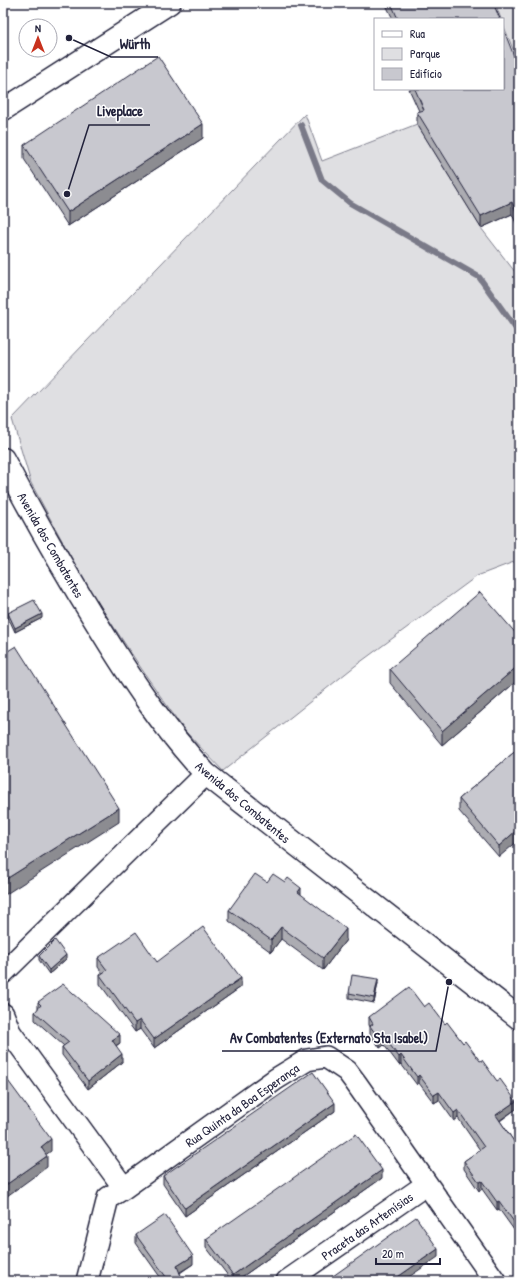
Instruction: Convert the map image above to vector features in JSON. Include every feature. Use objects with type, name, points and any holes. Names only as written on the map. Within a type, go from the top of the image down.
[{"type":"street","points":[[3,110],[170,3]]},
{"type":"street","name":"Avenida dos Combatentes","points":[[3,458],[40,529],[112,649],[151,708],[178,744],[206,774],[519,1018]]},
{"type":"street","points":[[3,973],[206,774]]},
{"type":"street","points":[[3,1014],[10,1032],[124,1188]]},
{"type":"street","name":"Rua Quinta da Boa Esperança","points":[[87,1281],[108,1198],[276,1079],[307,1060],[326,1056],[347,1071],[495,1281]]},
{"type":"street","name":"Praceta das Artemísias","points":[[286,1281],[427,1184]]},
{"type":"green space","points":[[495,3],[519,3],[519,64],[504,26],[504,18],[501,18]]},
{"type":"green space","points":[[305,114],[322,161],[417,124],[481,228],[519,277],[519,560],[477,576],[355,666],[223,771],[185,731],[86,585],[31,483],[12,419]]},
{"type":"building","points":[[391,3],[493,3],[500,18],[398,18]]},
{"type":"building","points":[[504,31],[519,69],[519,218],[512,202],[481,216],[417,112],[424,110],[415,90],[504,90]]},
{"type":"building","points":[[158,56],[203,124],[68,212],[24,145]]},
{"type":"building","points":[[480,592],[519,637],[519,665],[442,731],[390,669]]},
{"type":"building","points":[[34,600],[42,614],[15,628],[8,613]]},
{"type":"building","points":[[16,646],[119,808],[3,881],[3,654]]},
{"type":"building","points":[[519,748],[519,828],[499,846],[459,799]]},
{"type":"building","points":[[255,874],[267,882],[273,874],[285,882],[288,878],[301,888],[298,892],[346,929],[323,958],[281,927],[271,940],[229,910]]},
{"type":"building","points":[[203,927],[241,978],[154,1039],[140,1020],[135,1023],[100,975],[107,970],[98,958],[136,932],[157,962]]},
{"type":"building","points":[[55,940],[66,955],[49,970],[39,956]]},
{"type":"building","points":[[352,975],[378,979],[374,998],[349,993]]},
{"type":"building","points":[[63,984],[120,1035],[112,1040],[122,1054],[88,1081],[62,1047],[69,1042],[35,1012],[41,1005],[38,1002]]},
{"type":"building","points":[[409,987],[424,1007],[429,1003],[445,1024],[447,1022],[463,1043],[465,1041],[480,1061],[482,1060],[497,1081],[500,1079],[516,1101],[496,1115],[519,1149],[519,1223],[516,1220],[514,1222],[482,1181],[479,1182],[464,1161],[484,1147],[458,1110],[454,1113],[439,1092],[434,1095],[419,1075],[417,1077],[401,1055],[399,1057],[384,1037],[380,1040],[370,1026],[373,1024],[369,1017]]},
{"type":"building","points":[[313,1072],[335,1103],[185,1208],[163,1176]]},
{"type":"building","points":[[3,1074],[51,1139],[41,1147],[47,1156],[3,1187]]},
{"type":"building","points":[[356,1134],[382,1170],[233,1275],[206,1239]]},
{"type":"building","points":[[165,1215],[193,1256],[177,1266],[183,1281],[169,1281],[136,1235]]},
{"type":"building","points":[[416,1217],[438,1249],[392,1281],[326,1281]]},
{"type":"waterway","points":[[301,125],[322,180],[350,203],[479,277],[519,333]]},
{"type":"place","name":"Würth","points":[[69,38]]},
{"type":"place","name":"Liveplace","points":[[67,194]]},
{"type":"place","name":"Av Combatentes (Externato Sta Isabel)","points":[[449,982]]}]
